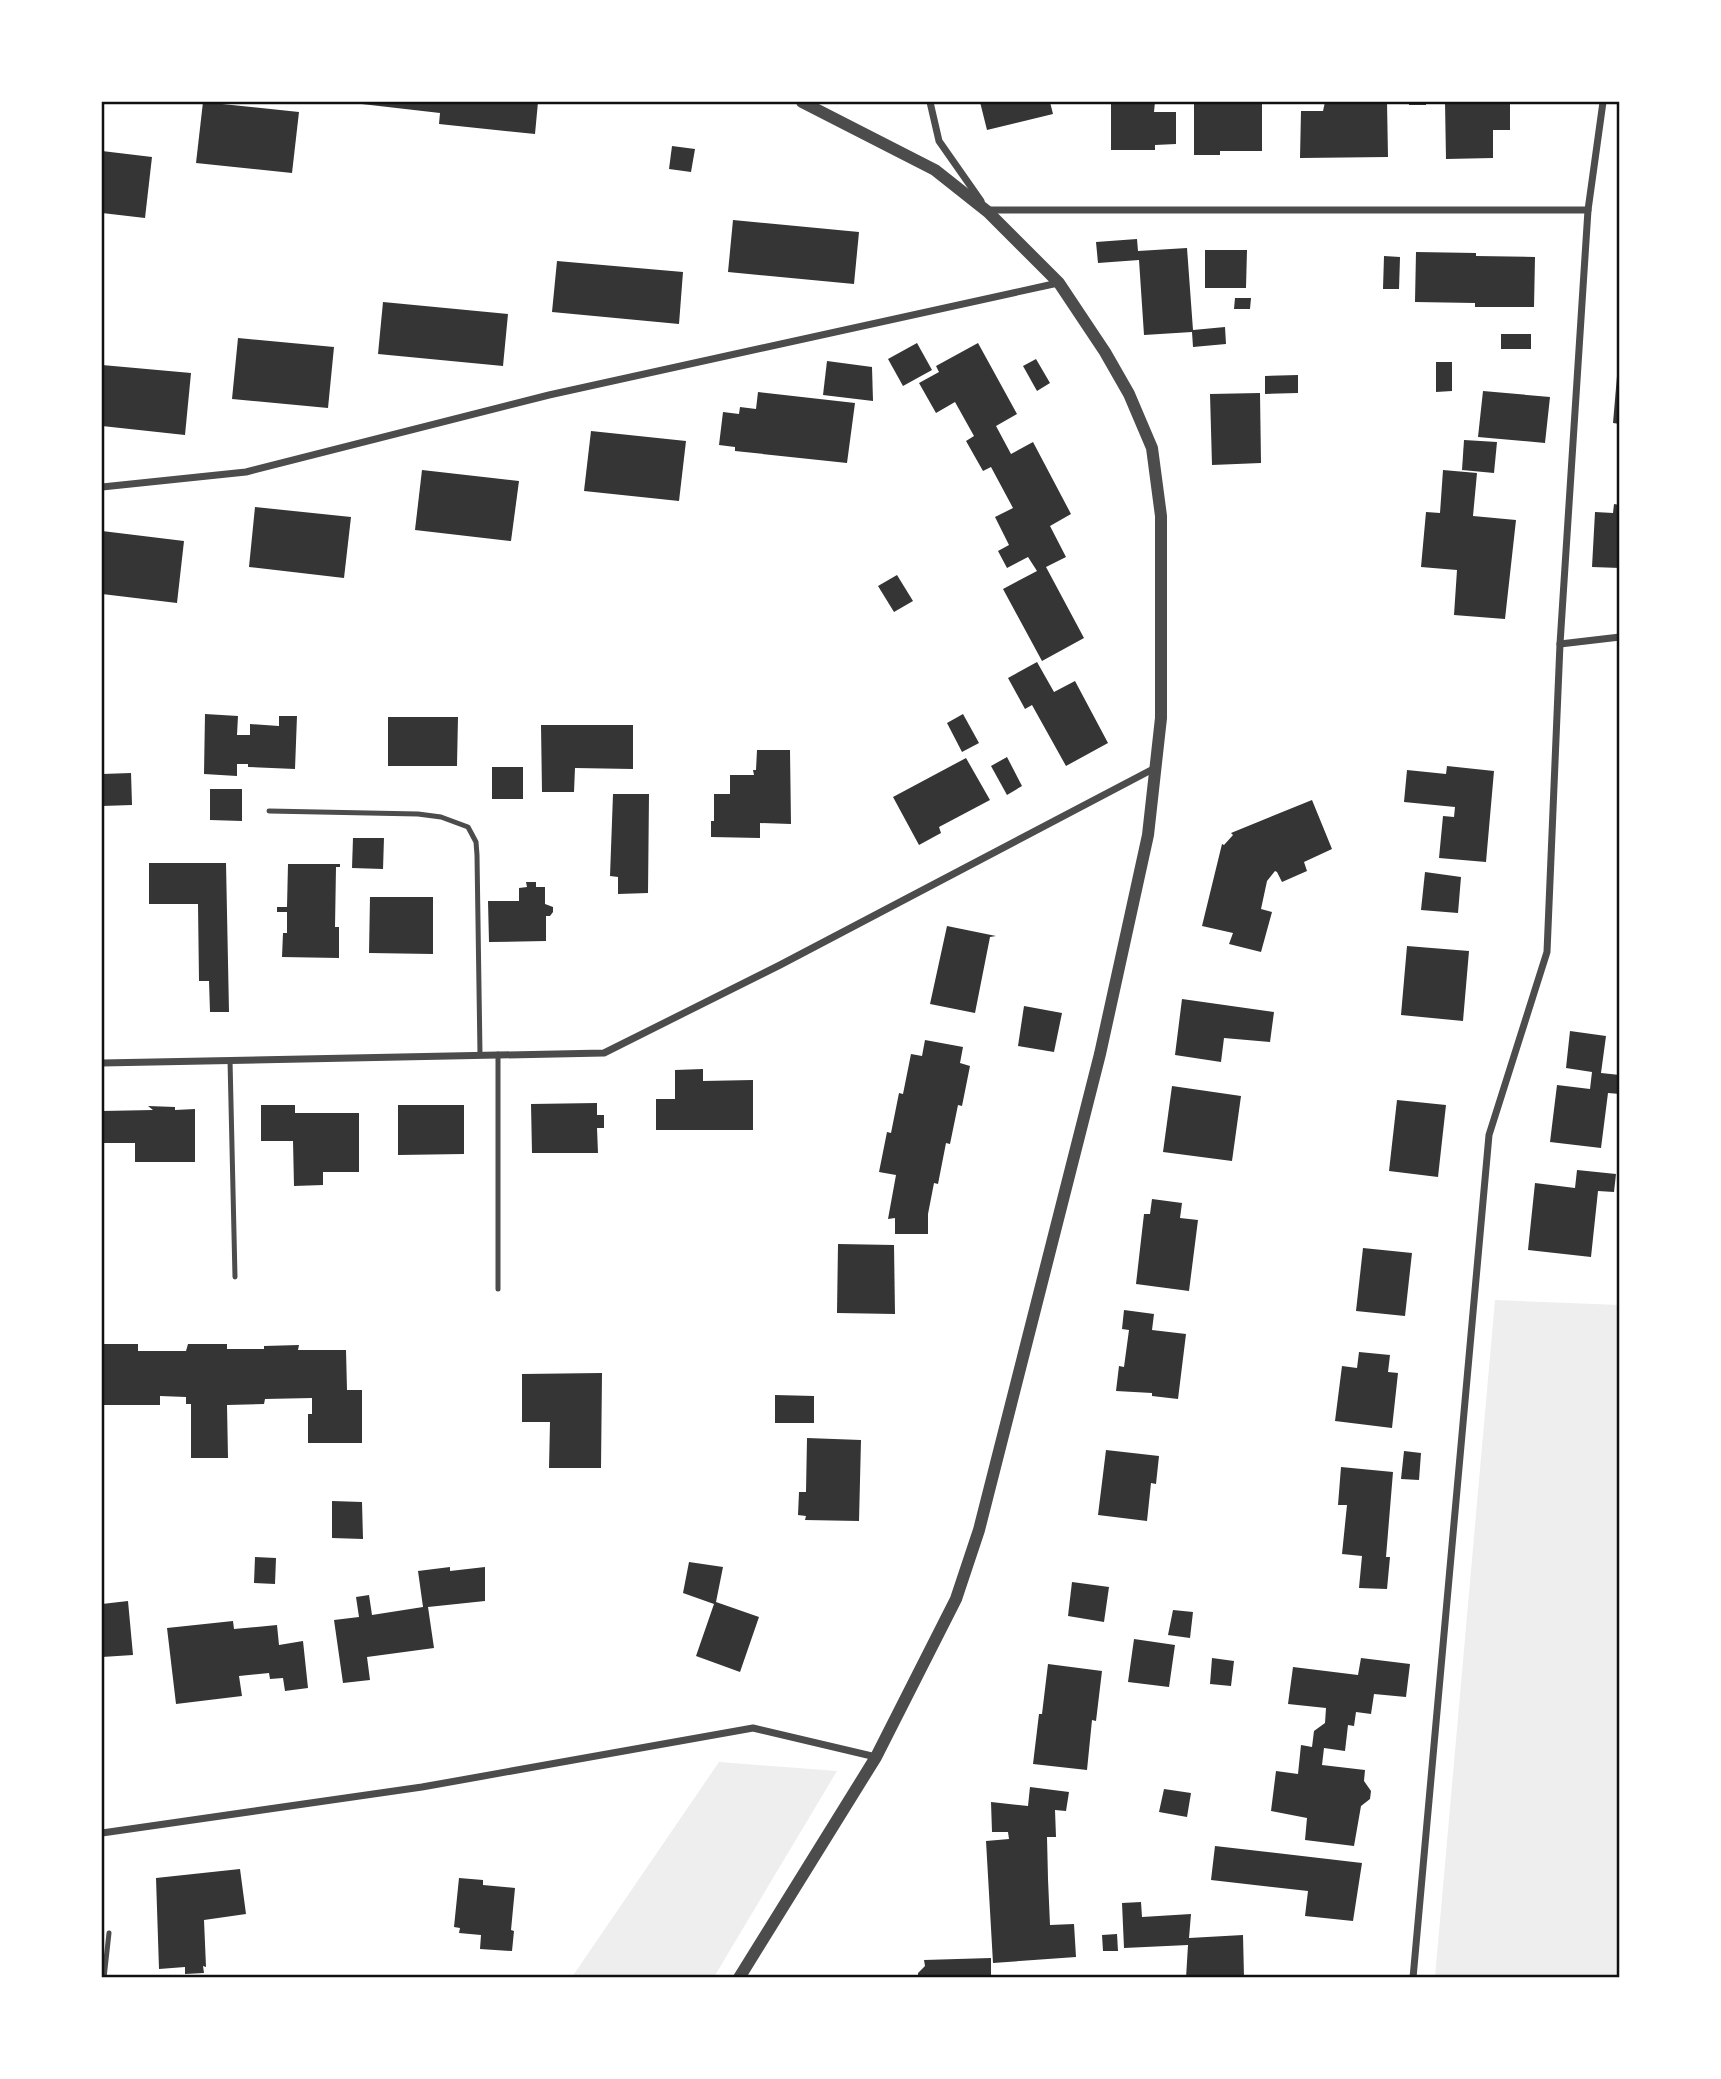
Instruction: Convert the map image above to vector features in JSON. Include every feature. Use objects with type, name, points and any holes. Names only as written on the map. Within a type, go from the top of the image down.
[{"type":"street","points":[[738,1978],[876,1757],[956,1599],[979,1530],[1100,1054],[1148,835],[1161,718],[1161,516],[1152,448],[1117,373],[1059,283],[988,212],[935,170],[802,102]]},
{"type":"street","points":[[930,102],[939,141],[988,212]]},
{"type":"street","points":[[1413,1978],[1489,1135],[1547,952],[1560,644],[1588,209],[1603,102]]},
{"type":"street","points":[[988,212],[1588,209]]},
{"type":"street","points":[[102,487],[246,472],[549,395],[1059,283]]},
{"type":"street","points":[[1560,644],[1619,637]]},
{"type":"street","points":[[102,1063],[604,1053],[780,965],[1156,768]]},
{"type":"street","points":[[102,1833],[422,1787],[753,1728],[876,1757]]},
{"type":"lane","points":[[269,811],[418,814],[441,817],[468,827],[476,842],[477,855],[480,1054]]},
{"type":"lane","points":[[498,1054],[498,1289]]},
{"type":"lane","points":[[230,1059],[235,1277]]},
{"type":"lane","points":[[104,1978],[109,1933]]},
{"type":"shaded area","points":[[1495,1300],[1619,1305],[1619,1977],[1435,1977]]},
{"type":"shaded area","points":[[719,1762],[837,1771],[714,1977],[572,1977]]},
{"type":"building","points":[[203,102],[299,112],[292,173],[196,163]]},
{"type":"building","points":[[353,102],[538,102],[535,134],[439,124],[440,113]]},
{"type":"building","points":[[980,102],[1050,102],[1053,114],[987,130]]},
{"type":"building","points":[[1111,102],[1155,102],[1154,112],[1176,112],[1176,144],[1155,145],[1155,150],[1111,150]]},
{"type":"building","points":[[1194,102],[1262,102],[1262,151],[1220,151],[1220,155],[1194,155]]},
{"type":"building","points":[[1325,102],[1387,102],[1388,157],[1300,158],[1301,111],[1323,111]]},
{"type":"building","points":[[1409,102],[1426,102],[1426,105],[1409,105]]},
{"type":"building","points":[[1445,102],[1510,102],[1510,130],[1493,130],[1493,158],[1446,159]]},
{"type":"building","points":[[672,146],[695,149],[691,172],[669,169]]},
{"type":"building","points":[[102,151],[152,157],[145,218],[102,213]]},
{"type":"building","points":[[733,220],[859,232],[854,284],[728,272]]},
{"type":"building","points":[[1137,239],[1138,251],[1187,248],[1193,330],[1225,327],[1226,344],[1193,347],[1192,332],[1144,335],[1139,260],[1098,263],[1096,242]]},
{"type":"building","points":[[1205,250],[1247,250],[1246,288],[1205,288]]},
{"type":"building","points":[[1416,252],[1535,257],[1534,307],[1475,307],[1475,303],[1415,302]]},
{"type":"building","points":[[1384,256],[1400,257],[1399,289],[1383,289]]},
{"type":"building","points":[[557,261],[683,272],[679,324],[552,312]]},
{"type":"building","points":[[1235,298],[1251,298],[1250,309],[1234,309]]},
{"type":"building","points":[[383,302],[508,314],[503,366],[378,354]]},
{"type":"building","points":[[1501,334],[1531,334],[1531,349],[1501,349]]},
{"type":"building","points":[[238,338],[334,347],[328,408],[232,399]]},
{"type":"building","points":[[917,343],[932,370],[903,386],[888,359]]},
{"type":"building","points":[[978,343],[1017,414],[996,426],[1011,454],[1033,442],[1071,514],[1050,526],[1066,557],[1046,567],[1084,638],[1042,661],[1003,589],[1037,571],[1028,557],[1007,568],[998,551],[1009,545],[995,517],[1013,508],[991,467],[983,471],[966,441],[974,436],[955,402],[936,413],[919,383],[939,372],[936,366]]},
{"type":"building","points":[[1036,359],[1050,383],[1037,391],[1023,366]]},
{"type":"building","points":[[827,361],[872,367],[873,401],[823,395]]},
{"type":"building","points":[[1436,362],[1452,362],[1452,391],[1436,392]]},
{"type":"building","points":[[102,365],[191,373],[185,435],[102,426]]},
{"type":"building","points":[[1298,375],[1298,393],[1265,394],[1265,376]]},
{"type":"building","points":[[1617,376],[1620,376],[1620,424],[1613,423]]},
{"type":"building","points":[[1483,391],[1550,397],[1545,443],[1478,437]]},
{"type":"building","points":[[758,392],[855,403],[847,463],[735,451],[735,447],[719,445],[723,412],[739,414],[740,407],[756,409]]},
{"type":"building","points":[[1260,393],[1261,463],[1212,465],[1210,394]]},
{"type":"building","points":[[591,431],[686,441],[679,501],[584,491]]},
{"type":"building","points":[[1464,440],[1497,442],[1494,473],[1462,470]]},
{"type":"building","points":[[422,470],[519,481],[511,541],[415,530]]},
{"type":"building","points":[[1443,470],[1477,473],[1473,516],[1516,520],[1505,619],[1454,615],[1457,570],[1421,567],[1426,512],[1440,513]]},
{"type":"building","points":[[1614,504],[1620,505],[1620,568],[1592,567],[1595,512],[1613,513]]},
{"type":"building","points":[[255,507],[351,517],[344,578],[249,567]]},
{"type":"building","points":[[102,531],[184,541],[177,603],[102,594]]},
{"type":"building","points":[[897,575],[913,601],[894,612],[878,586]]},
{"type":"building","points":[[1037,662],[1054,692],[1075,681],[1108,743],[1066,766],[1032,705],[1025,709],[1008,678]]},
{"type":"building","points":[[205,714],[238,716],[237,735],[250,735],[250,724],[279,726],[279,716],[297,716],[295,769],[237,764],[237,776],[204,774]]},
{"type":"building","points":[[963,714],[979,743],[962,752],[947,723]]},
{"type":"building","points":[[388,717],[458,717],[457,766],[388,766]]},
{"type":"building","points":[[541,725],[633,725],[633,769],[575,768],[574,792],[542,792]]},
{"type":"building","points":[[757,750],[790,750],[791,824],[760,823],[760,838],[711,837],[714,794],[730,794],[730,775],[754,775]]},
{"type":"building","points":[[1007,757],[1022,786],[1007,795],[991,766]]},
{"type":"building","points":[[966,758],[990,800],[939,827],[941,833],[919,845],[893,797]]},
{"type":"building","points":[[1447,766],[1494,771],[1486,862],[1439,858],[1443,816],[1454,817],[1455,807],[1404,802],[1407,770],[1446,774]]},
{"type":"building","points":[[492,767],[523,767],[523,799],[492,799]]},
{"type":"building","points":[[131,773],[132,805],[102,806],[102,774]]},
{"type":"building","points":[[210,789],[242,789],[242,821],[210,820]]},
{"type":"building","points":[[613,794],[649,794],[648,893],[618,894],[618,877],[610,876]]},
{"type":"building","points":[[1312,800],[1332,849],[1304,862],[1307,871],[1282,882],[1275,871],[1267,881],[1261,909],[1272,912],[1261,952],[1229,944],[1233,933],[1202,926],[1222,844],[1233,835],[1231,833]]},
{"type":"building","points":[[353,838],[384,838],[383,869],[352,868]]},
{"type":"building","points":[[149,863],[226,863],[229,1012],[210,1012],[209,981],[199,981],[198,904],[149,904]]},
{"type":"building","points":[[288,864],[340,864],[340,867],[336,867],[335,927],[339,927],[339,958],[282,957],[283,933],[287,933],[287,912],[277,912],[277,907],[287,907]]},
{"type":"building","points":[[1425,872],[1461,877],[1458,913],[1421,910]]},
{"type":"building","points":[[526,882],[536,882],[536,887],[545,887],[545,904],[553,907],[550,916],[546,916],[546,941],[489,942],[488,901],[519,901],[519,888],[527,887]]},
{"type":"building","points":[[370,897],[433,897],[433,954],[369,953]]},
{"type":"building","points":[[947,926],[996,936],[990,937],[975,1013],[930,1004]]},
{"type":"building","points":[[1407,946],[1469,951],[1463,1021],[1401,1015]]},
{"type":"building","points":[[1182,999],[1274,1012],[1270,1042],[1224,1038],[1221,1062],[1175,1055]]},
{"type":"building","points":[[1024,1006],[1062,1013],[1054,1052],[1018,1046]]},
{"type":"building","points":[[1570,1031],[1606,1036],[1601,1073],[1620,1075],[1620,1094],[1608,1093],[1601,1148],[1550,1142],[1557,1085],[1590,1089],[1592,1072],[1566,1068]]},
{"type":"building","points":[[925,1040],[963,1047],[960,1063],[970,1066],[962,1106],[958,1105],[950,1144],[946,1143],[938,1184],[934,1183],[928,1214],[928,1234],[895,1234],[895,1218],[888,1219],[896,1175],[879,1172],[899,1093],[903,1094],[911,1054],[922,1056]]},
{"type":"building","points":[[703,1069],[703,1081],[753,1080],[753,1130],[656,1130],[656,1099],[675,1099],[675,1070]]},
{"type":"building","points":[[1172,1086],[1241,1096],[1232,1161],[1163,1152]]},
{"type":"building","points":[[1397,1100],[1446,1105],[1438,1177],[1389,1171]]},
{"type":"building","points":[[597,1103],[597,1115],[604,1115],[604,1128],[597,1128],[598,1153],[532,1153],[531,1104]]},
{"type":"building","points":[[261,1105],[295,1105],[295,1113],[359,1113],[359,1172],[323,1172],[323,1185],[294,1186],[293,1141],[261,1141]]},
{"type":"building","points":[[398,1105],[464,1105],[464,1154],[398,1155]]},
{"type":"building","points":[[148,1106],[175,1107],[175,1110],[195,1109],[195,1162],[135,1162],[135,1143],[102,1143],[102,1111],[153,1110]]},
{"type":"building","points":[[1577,1170],[1616,1174],[1614,1192],[1598,1191],[1591,1257],[1528,1250],[1535,1183],[1575,1188]]},
{"type":"building","points":[[1152,1199],[1182,1203],[1180,1218],[1198,1220],[1189,1291],[1136,1284],[1144,1214],[1150,1214]]},
{"type":"building","points":[[838,1244],[894,1245],[895,1314],[837,1313]]},
{"type":"building","points":[[1363,1248],[1412,1253],[1405,1316],[1356,1311]]},
{"type":"building","points":[[1124,1310],[1154,1314],[1152,1330],[1186,1334],[1178,1399],[1152,1396],[1152,1393],[1116,1391],[1119,1366],[1124,1367],[1129,1330],[1122,1329]]},
{"type":"building","points":[[102,1344],[138,1344],[138,1351],[186,1351],[188,1344],[227,1344],[227,1349],[299,1345],[298,1350],[346,1350],[347,1390],[362,1390],[362,1443],[308,1443],[308,1414],[312,1414],[312,1398],[265,1399],[264,1404],[227,1405],[228,1458],[191,1458],[191,1404],[186,1404],[186,1397],[160,1396],[160,1405],[102,1405]]},
{"type":"building","points":[[1359,1352],[1390,1355],[1388,1372],[1398,1373],[1392,1428],[1335,1421],[1342,1366],[1357,1368]]},
{"type":"building","points":[[602,1373],[601,1468],[549,1468],[550,1422],[522,1422],[522,1374]]},
{"type":"building","points":[[775,1395],[814,1396],[814,1423],[775,1423]]},
{"type":"building","points":[[807,1438],[861,1440],[859,1521],[805,1520],[806,1516],[798,1515],[799,1492],[806,1492]]},
{"type":"building","points":[[1106,1450],[1159,1456],[1156,1484],[1151,1483],[1147,1521],[1098,1515]]},
{"type":"building","points":[[1404,1451],[1421,1453],[1419,1480],[1401,1479]]},
{"type":"building","points":[[1341,1467],[1393,1472],[1386,1557],[1390,1557],[1387,1589],[1359,1588],[1362,1556],[1342,1554],[1347,1505],[1338,1505]]},
{"type":"building","points":[[332,1501],[362,1502],[363,1539],[332,1538]]},
{"type":"building","points":[[255,1557],[276,1558],[275,1584],[254,1583]]},
{"type":"building","points":[[689,1562],[723,1567],[716,1602],[759,1617],[740,1672],[696,1656],[714,1604],[683,1593]]},
{"type":"building","points":[[450,1567],[450,1571],[485,1567],[485,1601],[428,1607],[434,1648],[367,1657],[370,1680],[343,1683],[334,1620],[359,1617],[356,1597],[369,1595],[372,1615],[423,1607],[418,1571]]},
{"type":"building","points":[[1072,1582],[1109,1587],[1104,1622],[1068,1616]]},
{"type":"building","points":[[128,1601],[133,1655],[102,1657],[102,1604]]},
{"type":"building","points":[[1173,1610],[1193,1612],[1190,1638],[1168,1635]]},
{"type":"building","points":[[233,1621],[234,1629],[277,1625],[279,1645],[303,1641],[308,1688],[285,1691],[283,1678],[270,1679],[269,1673],[239,1676],[242,1696],[176,1704],[167,1628]]},
{"type":"building","points":[[1134,1639],[1175,1645],[1169,1687],[1128,1682]]},
{"type":"building","points":[[1212,1658],[1234,1661],[1231,1686],[1210,1684]]},
{"type":"building","points":[[1361,1658],[1410,1664],[1406,1697],[1374,1694],[1371,1714],[1356,1712],[1354,1726],[1348,1725],[1345,1751],[1324,1748],[1322,1765],[1365,1770],[1364,1781],[1371,1791],[1370,1799],[1361,1806],[1354,1846],[1305,1840],[1307,1818],[1271,1811],[1276,1771],[1298,1774],[1301,1745],[1312,1747],[1314,1731],[1325,1723],[1326,1708],[1288,1704],[1293,1667],[1358,1675]]},
{"type":"building","points":[[1048,1664],[1102,1671],[1096,1721],[1092,1720],[1087,1770],[1033,1764]]},
{"type":"building","points":[[1030,1787],[1069,1792],[1066,1811],[1055,1810],[1056,1837],[1047,1837],[1048,1879],[1050,1925],[1074,1924],[1076,1957],[993,1963],[986,1841],[1009,1839],[1008,1832],[992,1832],[991,1802],[1028,1806]]},
{"type":"building","points":[[1164,1789],[1191,1793],[1187,1817],[1159,1812]]},
{"type":"building","points":[[1215,1846],[1362,1863],[1353,1921],[1305,1916],[1308,1891],[1211,1880]]},
{"type":"building","points":[[240,1869],[246,1914],[204,1920],[204,1973],[185,1974],[185,1967],[159,1969],[156,1878]]},
{"type":"building","points":[[459,1878],[483,1880],[483,1885],[515,1888],[512,1951],[480,1949],[481,1935],[459,1933],[460,1928],[454,1927]]},
{"type":"building","points":[[1141,1902],[1142,1917],[1191,1914],[1189,1938],[1243,1935],[1244,1977],[1186,1978],[1188,1945],[1124,1948],[1122,1903]]},
{"type":"building","points":[[1117,1934],[1118,1951],[1103,1951],[1102,1935]]},
{"type":"building","points":[[991,1958],[991,1978],[918,1978],[918,1973],[925,1966],[924,1960]]}]
